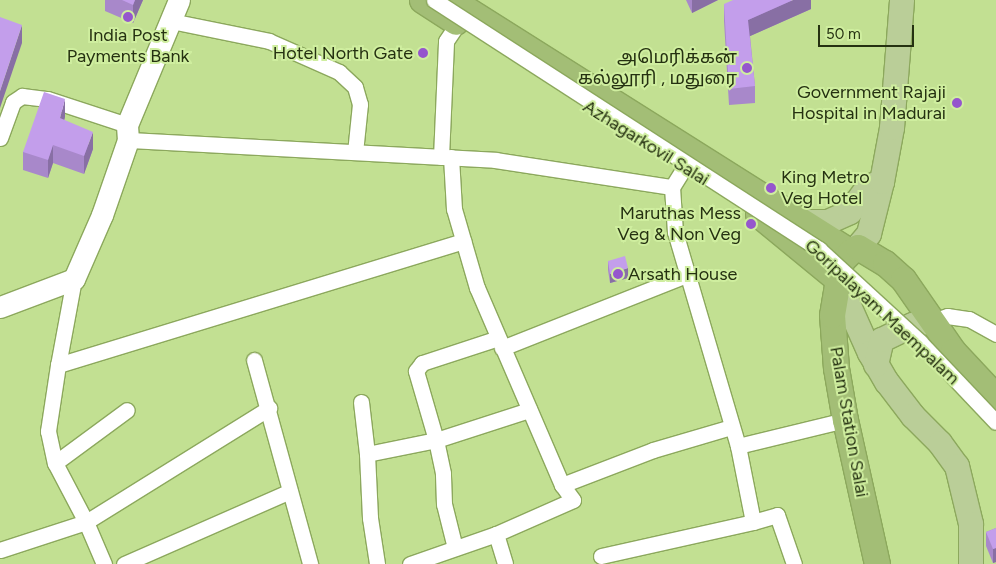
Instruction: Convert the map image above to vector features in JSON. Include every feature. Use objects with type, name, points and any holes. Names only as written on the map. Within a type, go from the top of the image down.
[{"type":"highway","name":"Azhagarkovil Salai","points":[[422,0],[455,12],[804,222],[854,250],[885,263],[903,279],[953,351],[996,397]]},
{"type":"highway","name":"Azhagarkovil Salai","points":[[455,12],[678,178],[751,208],[838,279]]},
{"type":"highway","name":"Palam Station Salai","points":[[854,250],[841,261],[832,315],[836,368],[845,420],[877,564]]},
{"type":"main road","points":[[0,307],[74,279],[102,215],[127,132],[179,0]]},
{"type":"main road","points":[[854,250],[868,234],[882,182],[892,128],[902,0]]},
{"type":"main road","points":[[804,222],[828,222],[850,212],[868,188],[882,182]]},
{"type":"main road","points":[[838,279],[876,365],[913,416],[940,444],[957,466],[971,524],[971,564]]},
{"type":"main road","points":[[876,365],[882,340],[913,324],[932,321]]},
{"type":"street","name":"Goripalayam Maempalam","points":[[434,0],[819,249],[920,342],[996,422]]},
{"type":"street","points":[[410,564],[496,534],[573,500],[562,485],[477,288],[454,209],[446,157],[446,41],[455,12]]},
{"type":"street","points":[[171,21],[269,40],[338,72],[355,87],[360,104],[355,152]]},
{"type":"street","points":[[0,138],[13,102],[22,96],[48,99],[127,132],[355,152],[495,160],[678,178],[675,232],[686,275],[738,446],[753,522]]},
{"type":"street","points":[[58,365],[464,241]]},
{"type":"street","points":[[455,548],[444,504],[443,473],[436,440],[416,378],[418,366],[500,343],[686,275]]},
{"type":"street","points":[[74,279],[48,431],[54,463],[86,522],[104,564]]},
{"type":"street","points":[[932,321],[947,316],[969,319],[996,334]]},
{"type":"street","points":[[254,360],[269,408],[310,564]]},
{"type":"street","points":[[361,402],[367,454],[370,518],[377,564]]},
{"type":"street","points":[[0,550],[86,522],[269,408]]},
{"type":"street","points":[[54,463],[127,410]]},
{"type":"street","points":[[367,454],[436,440],[529,410]]},
{"type":"street","points":[[738,446],[845,420]]},
{"type":"street","points":[[562,485],[654,450],[731,427]]},
{"type":"street","points":[[124,564],[290,491]]},
{"type":"street","points":[[601,556],[777,515],[794,564]]},
{"type":"street","points":[[496,534],[505,564]]},
{"type":"building","points":[[122,0],[135,0],[133,5]]},
{"type":"building","points":[[733,0],[793,0],[748,20],[755,86],[729,89],[724,4]]},
{"type":"building","points":[[0,17],[22,25],[0,91]]},
{"type":"building","points":[[44,92],[65,99],[60,118],[93,132],[84,156],[53,145],[48,160],[23,152]]},
{"type":"building","points":[[625,256],[628,268],[610,274],[608,261]]},
{"type":"building","points":[[996,528],[996,548],[993,549],[986,532]]},
{"type":"place","name":"India Post Payments Bank","points":[[128,17]]},
{"type":"place","name":"Hotel North Gate","points":[[423,53]]},
{"type":"place","name":"அமெரிக்கன் கல்லூரி , மதுரை","points":[[747,68]]},
{"type":"place","name":"Government Rajaji Hospital in Madurai","points":[[957,103]]},
{"type":"place","name":"King Metro Veg Hotel","points":[[771,188]]},
{"type":"place","name":"Maruthas Mess Veg & Non Veg","points":[[751,224]]},
{"type":"place","name":"Arsath House","points":[[618,274]]}]
